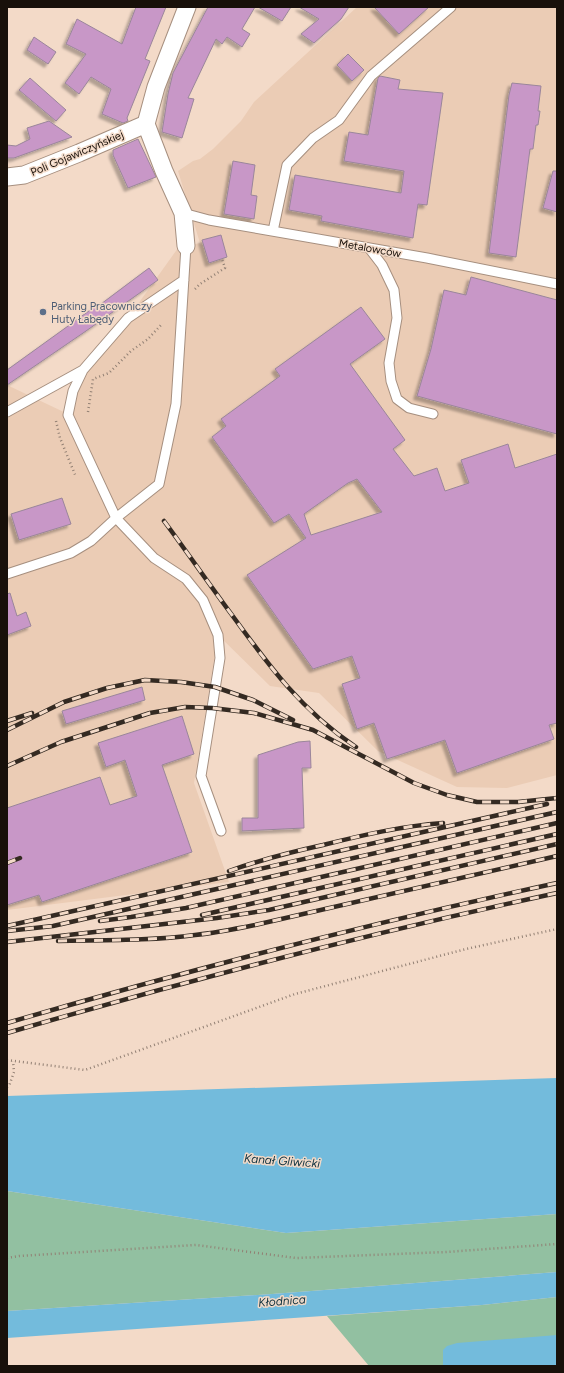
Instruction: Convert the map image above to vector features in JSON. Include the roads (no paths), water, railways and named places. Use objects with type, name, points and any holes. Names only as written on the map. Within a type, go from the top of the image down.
[{"type":"street","points":[[186,246],[183,213],[164,171],[146,124],[156,87],[187,7]]},
{"type":"street","name":"Poli Gojawiczyńskiej","points":[[7,177],[24,175],[146,124]]},
{"type":"lane","points":[[273,230],[287,165],[313,138],[339,120],[372,76],[451,7]]},
{"type":"lane","name":"Metalowców","points":[[183,213],[209,220],[273,230],[557,284]]},
{"type":"lane","points":[[7,574],[71,553],[91,541],[116,518],[159,484],[176,404],[186,246]]},
{"type":"lane","points":[[369,248],[382,265],[394,290],[397,318],[389,363],[391,381],[397,399],[410,408],[433,414]]},
{"type":"lane","points":[[184,280],[128,318],[83,370],[73,391],[68,414],[116,518],[154,558],[186,579],[203,600],[218,634],[220,658],[201,776],[221,831]]},
{"type":"lane","points":[[7,412],[83,370]]},
{"type":"water","name":"Kanał Gliwicki","points":[[557,1078],[557,1214],[286,1233],[7,1191],[7,1096]]},
{"type":"water","name":"Kłodnica","points":[[557,1272],[557,1297],[482,1305],[7,1338],[7,1311],[272,1294]]},
{"type":"water","points":[[557,1335],[557,1366],[443,1366],[443,1350],[447,1346],[457,1343]]},
{"type":"railway","points":[[164,521],[273,670],[319,718],[356,747]]},
{"type":"railway","points":[[7,730],[64,702],[107,688],[145,680],[181,682],[215,687],[253,700],[293,720]]},
{"type":"railway","points":[[7,766],[61,742],[150,713],[185,707],[212,708],[254,713],[313,730],[414,783],[447,795],[477,802],[518,802],[557,798]]},
{"type":"railway","points":[[7,721],[32,713]]},
{"type":"railway","points":[[7,926],[547,804]]},
{"type":"railway","points":[[7,931],[53,926],[557,812]]},
{"type":"railway","points":[[229,871],[299,850],[383,831],[443,823]]},
{"type":"railway","points":[[100,921],[186,908],[557,823]]},
{"type":"railway","points":[[202,915],[557,834]]},
{"type":"railway","points":[[7,942],[217,918],[269,910],[557,844]]},
{"type":"railway","points":[[58,941],[126,940],[178,937],[225,931],[557,856]]},
{"type":"railway","points":[[7,863],[20,858]]},
{"type":"railway","points":[[7,1023],[143,984],[280,948],[418,914],[557,883]]},
{"type":"railway","points":[[7,1033],[143,994],[280,958],[418,924],[557,893]]},
{"type":"place","name":"Parking Pracowniczy Huty Łabędy","points":[[43,312]]}]
